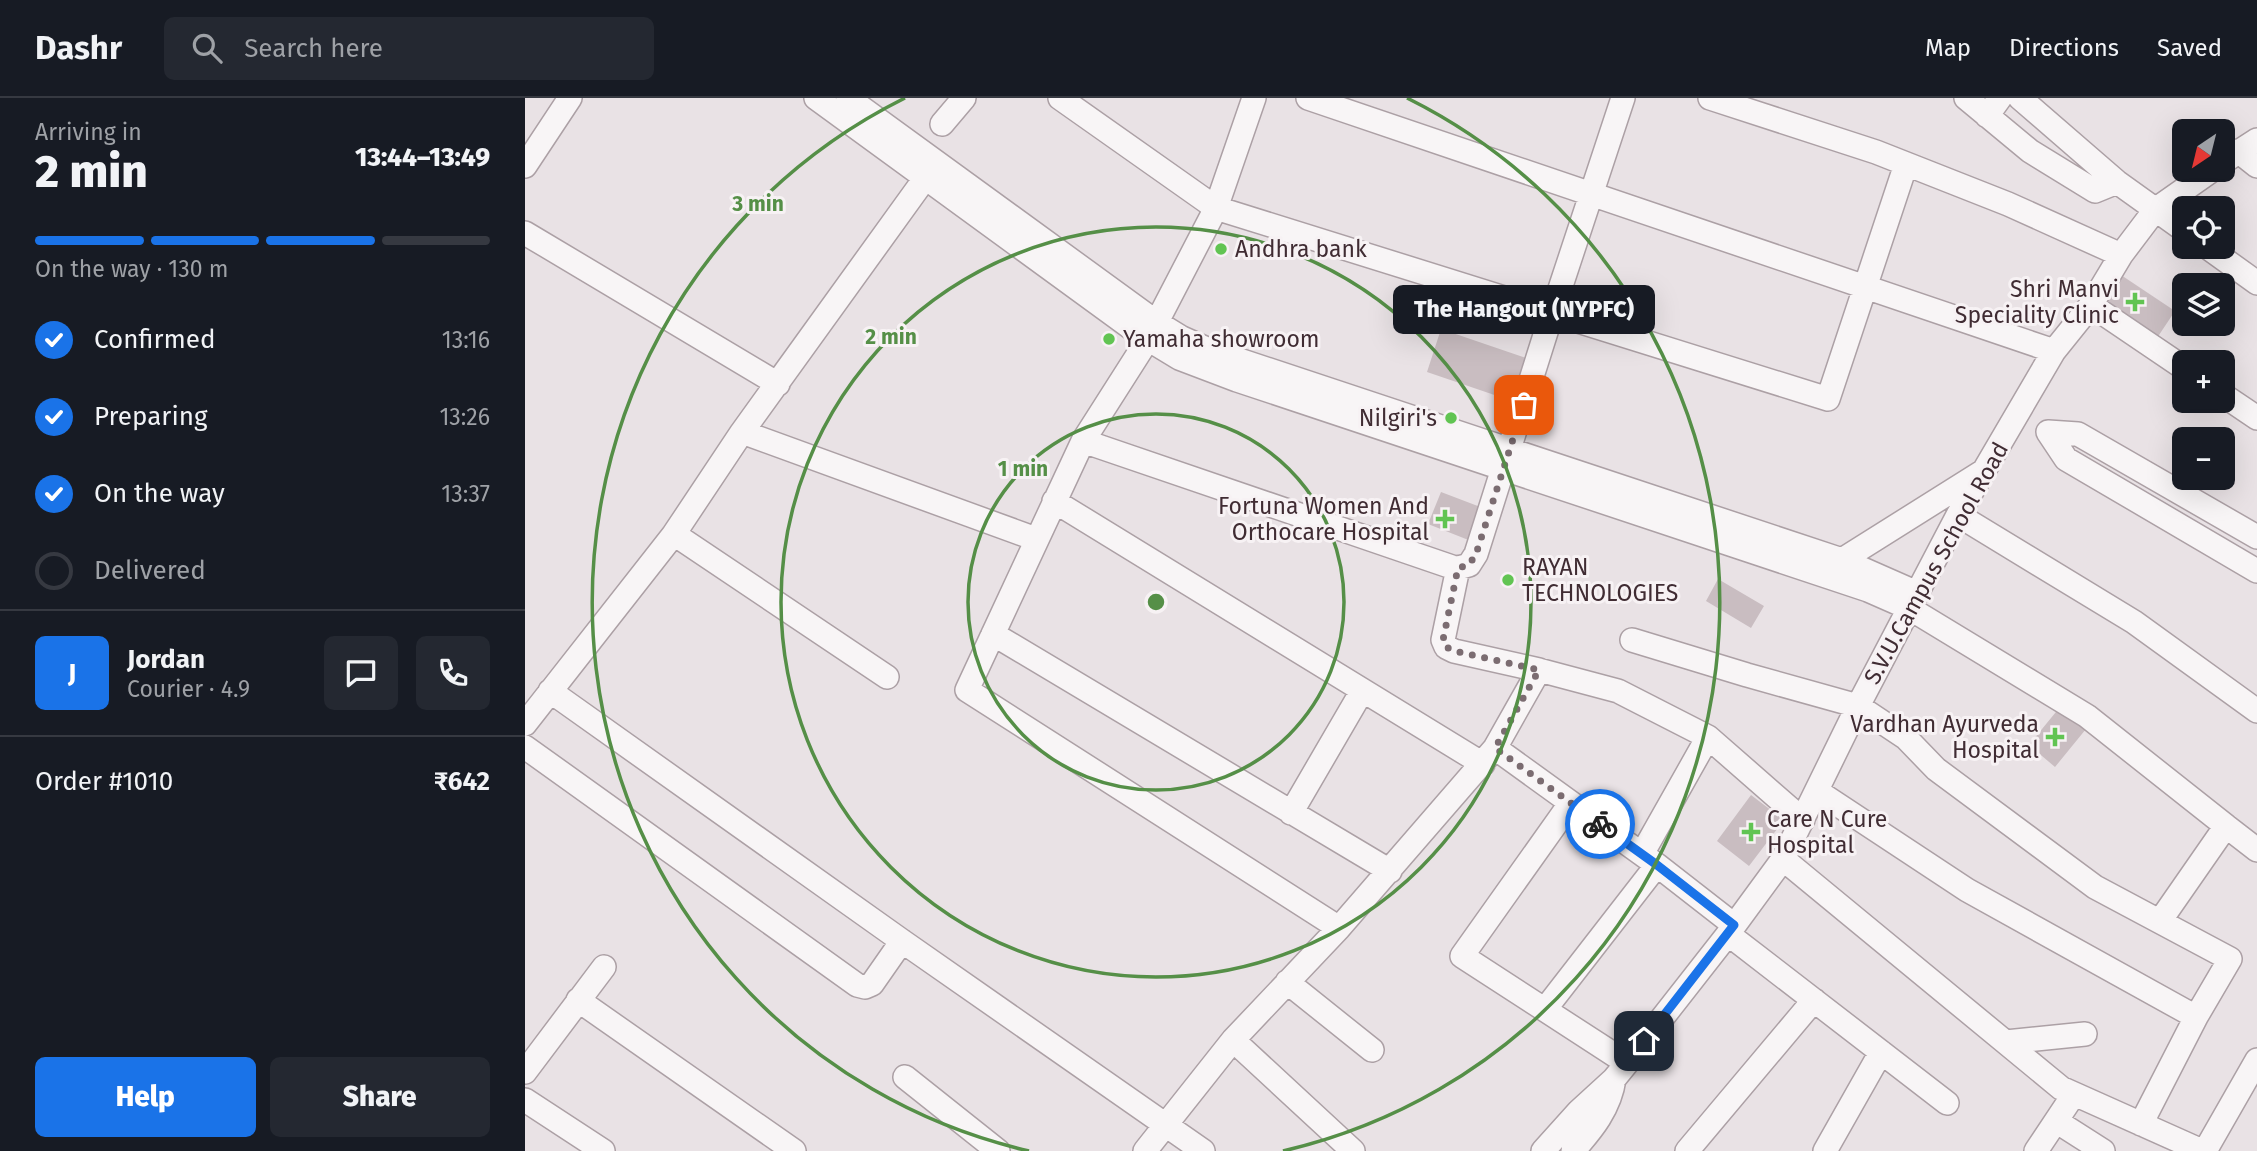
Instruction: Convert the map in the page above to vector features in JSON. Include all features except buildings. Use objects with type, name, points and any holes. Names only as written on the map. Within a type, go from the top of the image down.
[{"type":"street","points":[[525,166],[571,98]]},
{"type":"street","points":[[816,98],[926,177],[1152,331],[1182,338],[1506,460],[1825,575],[1913,600]]},
{"type":"street","points":[[848,98],[1152,331]]},
{"type":"street","points":[[942,124],[964,98]]},
{"type":"street","points":[[1060,98],[1216,208],[1828,399],[1906,163]]},
{"type":"street","points":[[1254,98],[1216,208],[1188,266],[1152,331],[1083,441],[967,690],[1339,928]]},
{"type":"street","points":[[1308,98],[2054,351]]},
{"type":"street","points":[[1083,441],[1458,568],[1469,565],[1476,554],[1623,98]]},
{"type":"street","points":[[1710,98],[1906,163],[2008,204],[2121,255]]},
{"type":"street","points":[[1966,98],[1994,107],[2030,151],[2095,191],[2117,182]]},
{"type":"street","points":[[2020,98],[2117,182],[2172,222]]},
{"type":"street","points":[[2239,151],[2257,166]]},
{"type":"street","points":[[525,724],[674,534],[742,432],[926,177]]},
{"type":"street","name":"S.V.U.Campus School Road","points":[[1543,1151],[1621,1071],[1783,859],[1858,706],[1958,515],[2054,351],[2091,305],[2121,255],[2155,210],[2195,182]]},
{"type":"street","points":[[525,233],[778,384]]},
{"type":"street","points":[[2224,259],[2257,283]]},
{"type":"street","points":[[2091,305],[2172,360]]},
{"type":"street","points":[[2235,403],[2257,418]]},
{"type":"street","points":[[2018,414],[2048,432],[2078,435],[2257,537]]},
{"type":"street","points":[[742,432],[1036,539]]},
{"type":"street","points":[[2048,432],[2066,459],[2257,570]]},
{"type":"street","points":[[1506,460],[1842,560],[1913,600],[2087,716],[2257,850]]},
{"type":"street","points":[[1842,560],[1985,470]]},
{"type":"street","points":[[1054,501],[1362,691],[1489,756],[1570,804],[1649,860],[1814,1000],[1947,1103]]},
{"type":"street","points":[[1958,515],[2134,622],[2257,711]]},
{"type":"street","points":[[674,534],[887,677]]},
{"type":"street","points":[[1458,568],[1443,640],[1446,647],[1618,691],[1708,737],[1803,820]]},
{"type":"street","points":[[993,634],[1389,871]]},
{"type":"street","points":[[1632,640],[1858,706],[1906,738],[1936,769],[1985,808],[2095,887],[2230,959],[2196,1017],[2141,1124]]},
{"type":"street","points":[[1145,1151],[1233,1040],[1339,928],[1489,756],[1539,670]]},
{"type":"street","points":[[550,691],[1203,1151]]},
{"type":"street","points":[[1291,813],[1362,691]]},
{"type":"street","points":[[1546,1009],[1649,860],[1708,737]]},
{"type":"street","points":[[525,747],[857,985],[865,987],[872,984],[902,941]]},
{"type":"street","points":[[1817,791],[1967,890],[2196,1017]]},
{"type":"street","points":[[1570,804],[1462,956],[1546,1009],[1621,1071]]},
{"type":"street","points":[[2159,920],[2226,826]]},
{"type":"street","points":[[1783,859],[2061,1088],[2204,1151],[2257,1060]]},
{"type":"street","points":[[525,1072],[604,967]]},
{"type":"street","points":[[1287,982],[1372,1050]]},
{"type":"street","points":[[578,1000],[794,1151]]},
{"type":"street","points":[[1687,1151],[1814,1000]]},
{"type":"street","points":[[2006,1042],[2085,1034]]},
{"type":"street","points":[[1233,1040],[1353,1151]]},
{"type":"street","points":[[1825,1151],[1881,1052]]},
{"type":"street","name":"S.V.U.Campus School Road","points":[[1579,1149],[1601,1115],[1621,1071]]},
{"type":"street","points":[[905,1077],[972,1143],[998,1151]]},
{"type":"street","points":[[2036,1151],[2074,1094]]},
{"type":"street","points":[[525,1100],[603,1151]]},
{"type":"street","points":[[2056,1121],[2103,1151]]},
{"type":"way so far","points":[[1524,405],[1476,554],[1469,565],[1458,568],[1443,640],[1446,647],[1454,651],[1539,670],[1495,748],[1600,824]]},
{"type":"place","name":"Andhra bank","points":[[1221,249]]},
{"type":"place","name":"Shri Manvi Speciality Clinic","points":[[2135,302]]},
{"type":"place","name":"Yamaha showroom","points":[[1109,339]]},
{"type":"place","name":"The Hangout (NYPFC)","points":[[1524,405]]},
{"type":"place","name":"Nilgiri's","points":[[1451,418]]},
{"type":"place","name":"Fortuna Women And Orthocare Hospital","points":[[1445,519]]},
{"type":"place","name":"RAYAN TECHNOLOGIES","points":[[1508,580]]},
{"type":"place","name":"Vardhan Ayurveda Hospital","points":[[2055,737]]},
{"type":"place","name":"Care N Cure Hospital","points":[[1751,832]]},
{"type":"route","points":[[1600,824],[1734,925],[1644,1041]]}]
